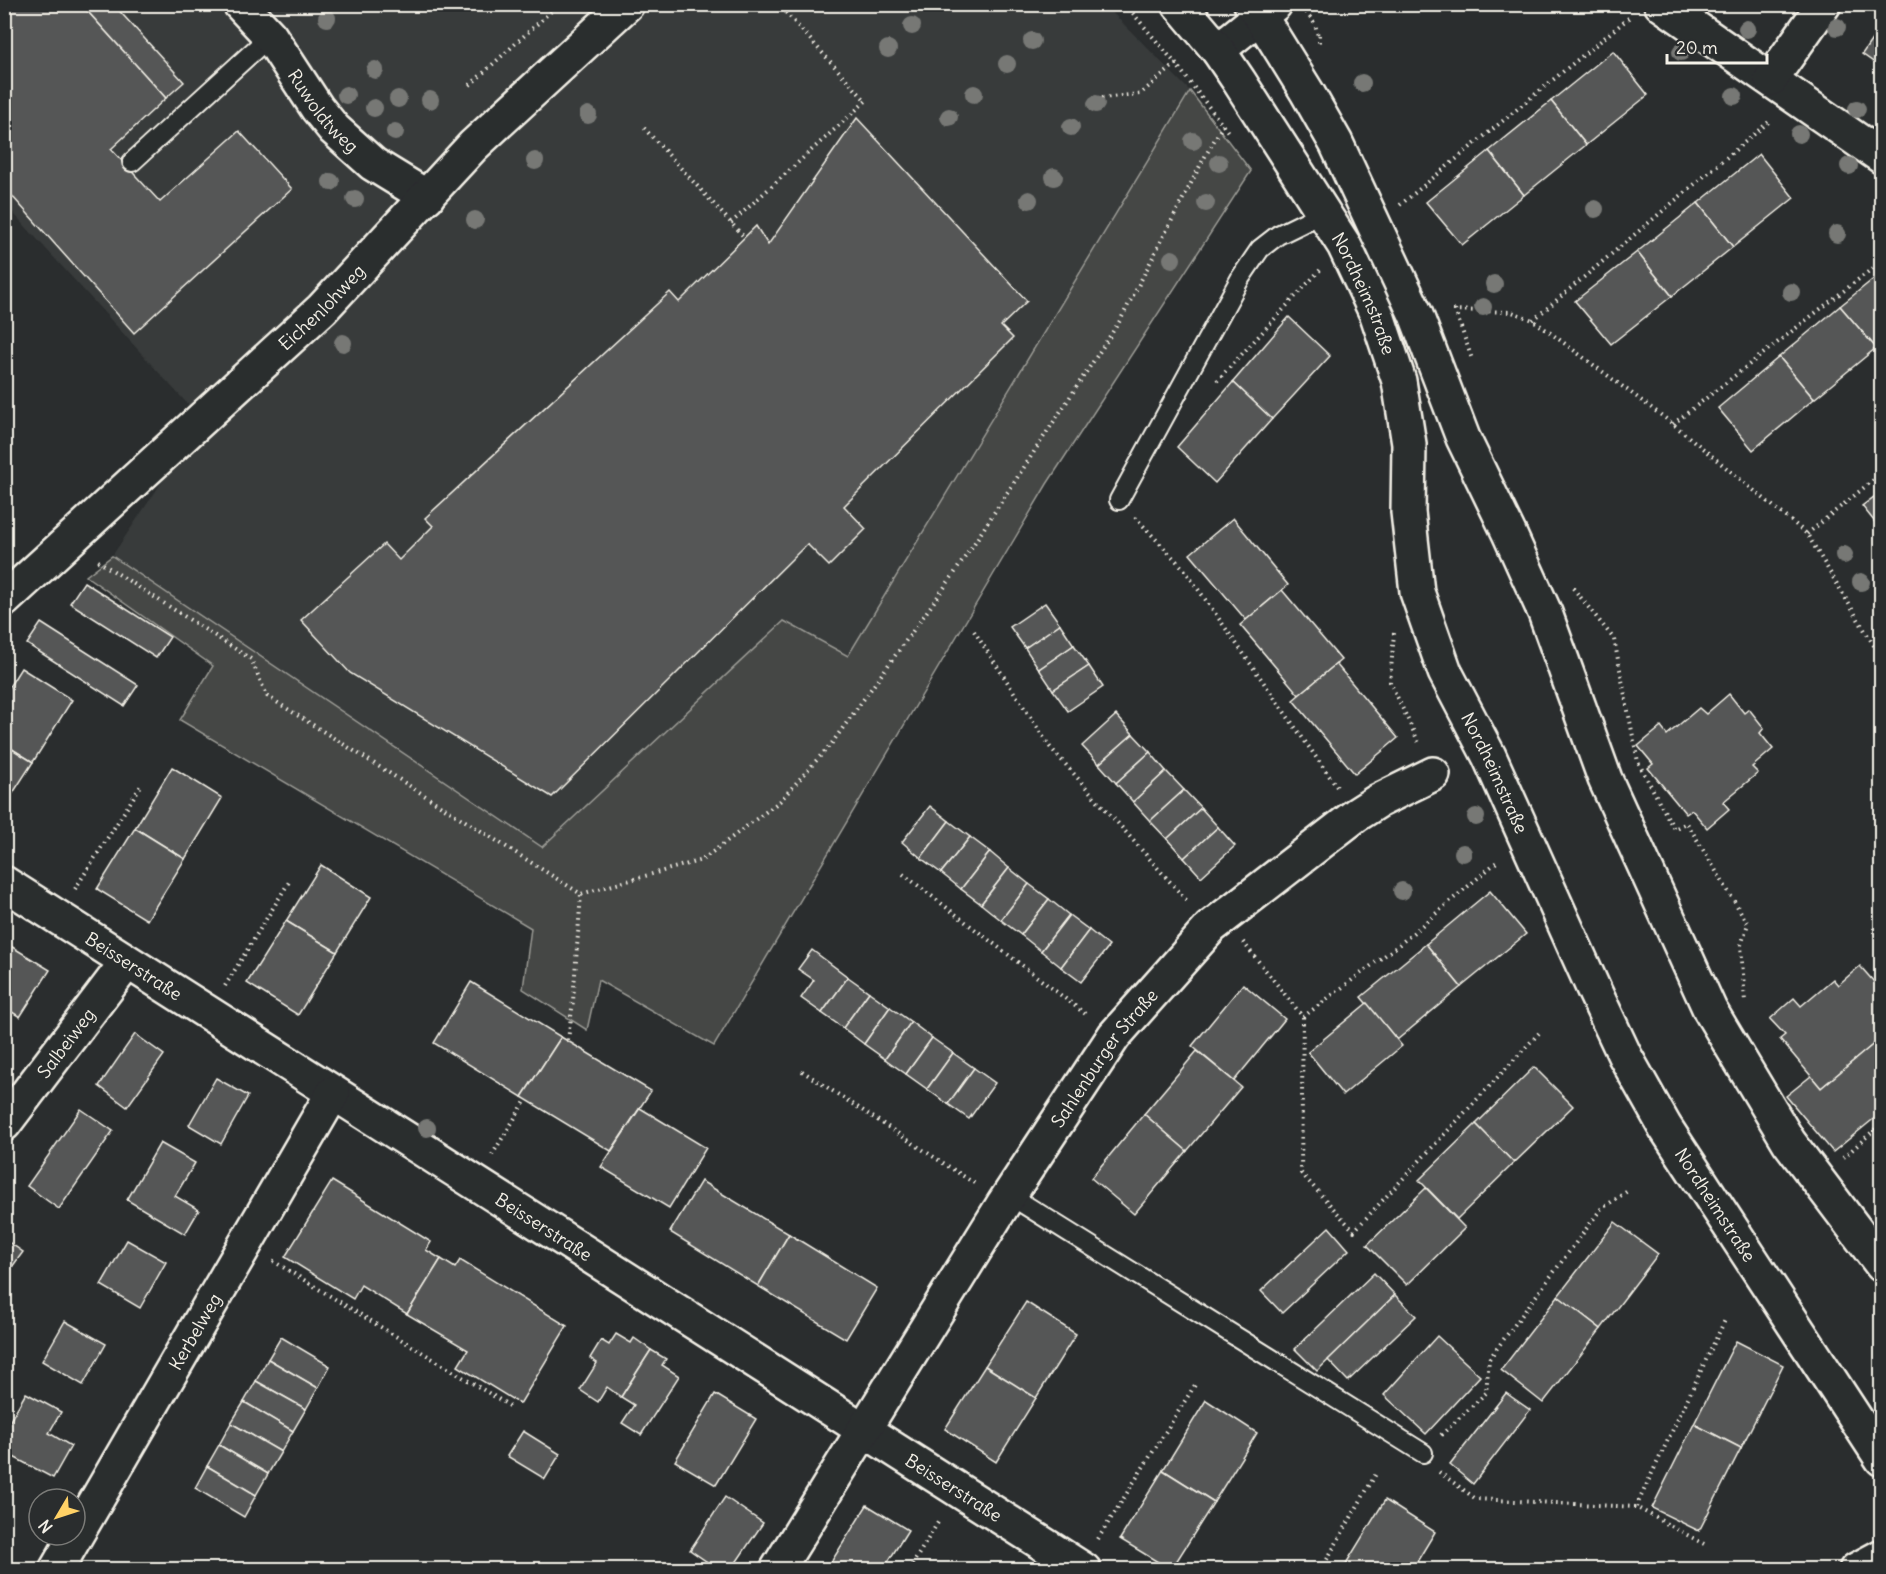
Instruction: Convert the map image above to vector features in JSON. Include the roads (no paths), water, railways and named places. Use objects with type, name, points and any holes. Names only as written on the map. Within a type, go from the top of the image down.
[{"type":"street","name":"Ruwoldtweg","points":[[240,4],[270,36],[317,108],[334,129],[373,164],[427,197]]},
{"type":"street","name":"Eichenlohweg","points":[[4,600],[322,309],[473,146],[627,4]]},
{"type":"street","name":"Nordheimstraße","points":[[1179,4],[1218,50],[1344,245],[1377,315],[1400,381],[1408,444],[1408,512],[1417,592],[1445,672],[1490,756],[1625,1056],[1665,1127],[1881,1459]]},
{"type":"street","points":[[1771,79],[1824,4]]},
{"type":"street","points":[[1218,50],[1262,8],[1336,143],[1416,315],[1463,438],[1545,613],[1605,779],[1710,1010],[1789,1143],[1881,1265]]},
{"type":"street","points":[[1649,8],[1771,79],[1881,158]]},
{"type":"street","name":"Sahlenburger Straße","points":[[777,1569],[1007,1199],[1114,1036],[1217,922],[1356,815],[1378,801],[1433,774]]},
{"type":"street","name":"Beisserstraße","points":[[4,884],[1082,1568]]},
{"type":"street","name":"Salbeiweg","points":[[4,1124],[127,962]]},
{"type":"street","name":"Kerbelweg","points":[[56,1569],[333,1093]]},
{"type":"street","points":[[1856,1569],[1881,1556]]},
{"type":"lane","points":[[132,162],[270,36]]},
{"type":"lane","points":[[1119,500],[1247,267],[1260,249],[1278,235],[1323,213]]},
{"type":"lane","points":[[1007,1199],[1424,1453]]}]
